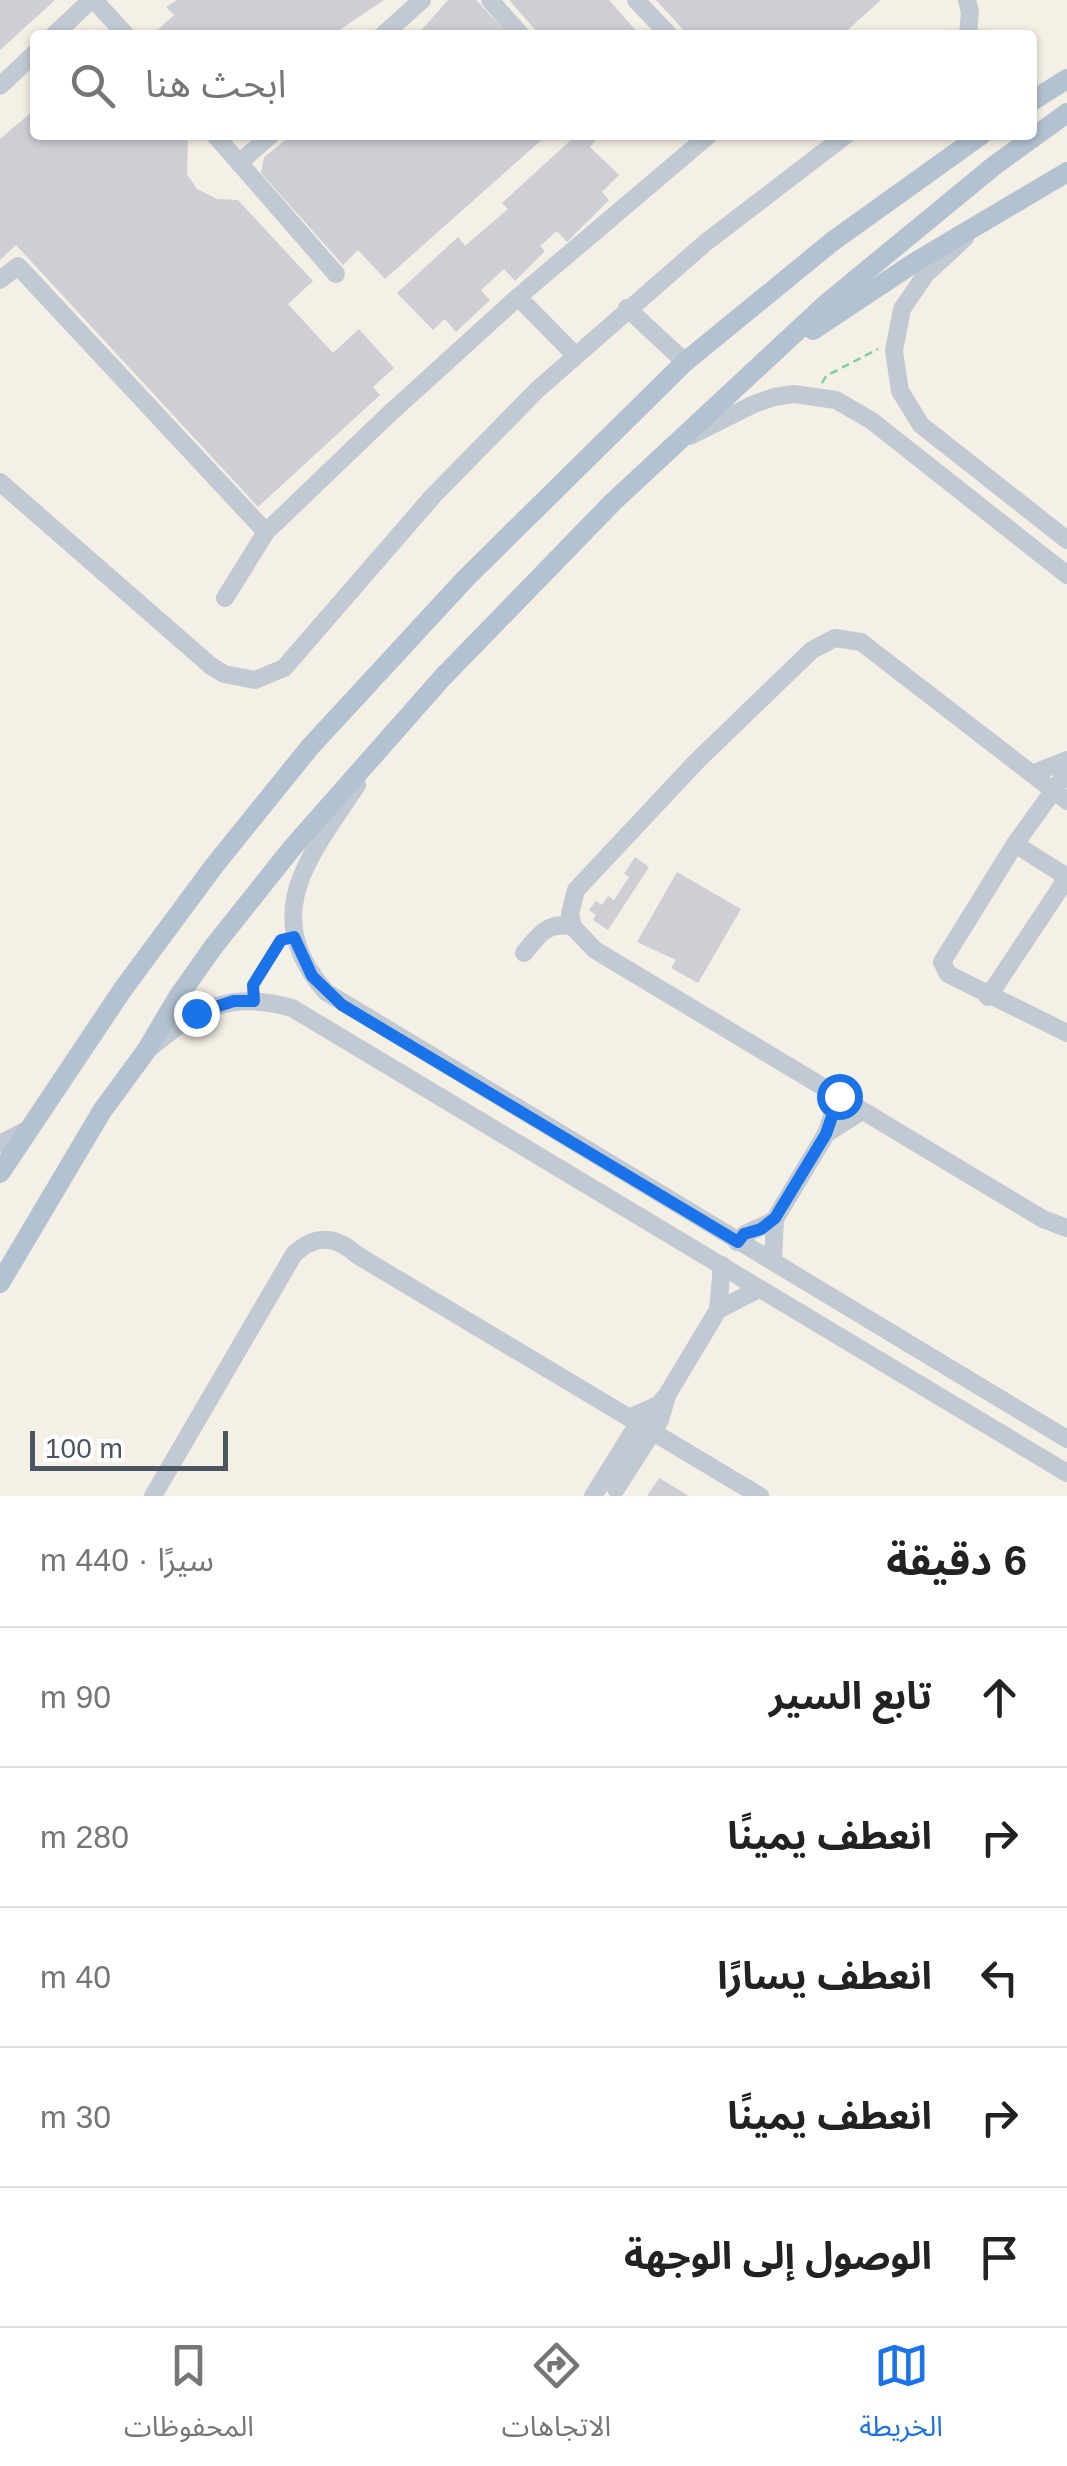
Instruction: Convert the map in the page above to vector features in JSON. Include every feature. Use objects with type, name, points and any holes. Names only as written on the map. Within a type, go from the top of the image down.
[{"type":"main road","points":[[1037,99],[1067,79]]},
{"type":"main road","points":[[1037,136],[1067,113]]},
{"type":"main road","points":[[0,1173],[168,928],[310,747],[466,578],[685,362],[833,241],[974,140]]},
{"type":"main road","points":[[0,1283],[102,1111],[146,1051],[178,998],[252,896],[387,739],[554,559],[672,446],[867,268],[1032,140]]},
{"type":"main road","points":[[748,379],[859,298],[1067,172]]},
{"type":"street","points":[[60,30],[93,0],[121,30]]},
{"type":"street","points":[[389,30],[422,0]]},
{"type":"street","points":[[490,0],[517,30]]},
{"type":"street","points":[[636,0],[664,30]]},
{"type":"street","points":[[967,0],[968,30]]},
{"type":"street","points":[[0,86],[30,58]]},
{"type":"street","points":[[219,140],[336,274]]},
{"type":"street","points":[[240,163],[265,140]]},
{"type":"street","points":[[225,598],[266,532],[387,416],[518,297],[703,140]]},
{"type":"street","points":[[0,482],[211,666],[239,679],[255,680],[284,668],[433,496],[575,355],[748,208],[839,140]]},
{"type":"street","points":[[977,226],[912,290],[902,309],[894,351],[900,390],[921,425],[1067,540]]},
{"type":"street","points":[[0,280],[18,265],[266,532]]},
{"type":"street","points":[[518,297],[575,355]]},
{"type":"street","points":[[627,308],[685,362]]},
{"type":"street","points":[[672,446],[754,404],[794,394],[836,400],[863,415],[1067,575]]},
{"type":"street","points":[[573,927],[571,902],[584,880],[721,737],[823,642],[848,638],[861,642],[1061,796]]},
{"type":"street","points":[[387,739],[302,871],[294,892],[294,937],[312,976],[342,1005],[1067,1439]]},
{"type":"street","points":[[1034,774],[1067,760]]},
{"type":"street","points":[[1067,772],[1061,796],[1015,844],[942,962],[948,974],[988,997],[1067,1033]]},
{"type":"street","points":[[988,997],[1067,878],[1015,844]]},
{"type":"street","points":[[524,953],[547,928],[564,924],[573,927],[596,950],[1043,1219],[1067,1228]]},
{"type":"street","points":[[146,1051],[196,1013],[234,1001],[273,1002],[310,1018],[1067,1473]]},
{"type":"street","points":[[738,1242],[744,1234],[761,1229],[775,1218],[826,1134],[839,1096]]},
{"type":"street","points":[[826,1134],[862,1110]]},
{"type":"street","points":[[0,1144],[28,1130]]},
{"type":"street","points":[[772,1261],[775,1218]]},
{"type":"street","points":[[153,1496],[300,1248],[319,1239],[342,1243],[760,1496]]},
{"type":"street","points":[[593,1496],[641,1424],[667,1395],[718,1310],[722,1266]]},
{"type":"street","points":[[718,1310],[759,1289]]},
{"type":"street","points":[[616,1489],[641,1424]]},
{"type":"path","points":[[815,396],[826,376],[876,349],[894,351]]},
{"type":"path","points":[[254,1001],[253,985],[281,940],[294,937]]},
{"type":"sand","points":[[0,0],[1067,0],[1067,1496],[0,1496]]},
{"type":"building","points":[[0,0],[55,0],[0,50]]},
{"type":"building","points":[[177,0],[384,0],[339,30],[158,30],[174,15],[166,7]]},
{"type":"building","points":[[448,0],[476,0],[504,30],[421,30]]},
{"type":"building","points":[[509,0],[609,0],[636,30],[536,30]]},
{"type":"building","points":[[656,0],[881,0],[848,30],[683,30]]},
{"type":"building","points":[[30,113],[30,140],[186,140],[187,174],[197,189],[217,199],[238,200],[313,281],[288,304],[333,353],[359,329],[394,368],[373,387],[380,395],[258,507],[16,245],[0,260],[0,139]]},
{"type":"building","points":[[286,140],[541,140],[385,279],[358,250],[343,265],[261,173],[264,157]]},
{"type":"building","points":[[571,140],[596,140],[590,147],[619,175],[602,192],[609,200],[567,242],[557,231],[540,246],[545,251],[515,281],[504,269],[481,290],[490,300],[456,332],[445,319],[433,330],[397,293],[458,237],[465,246],[508,209],[502,203]]},
{"type":"building","points":[[635,857],[649,867],[608,930],[593,920],[596,915],[589,910],[596,901],[602,905],[608,896],[614,900],[629,877],[624,874]]},
{"type":"building","points":[[677,872],[741,909],[698,983],[671,968],[676,960],[637,942]]},
{"type":"building","points":[[659,1478],[689,1496],[647,1496]]},
{"type":"route","points":[[196,1013],[214,1005],[254,1001],[253,985],[281,940],[294,937],[312,976],[342,1005],[738,1242],[744,1234],[761,1229],[775,1218],[826,1134],[839,1096]]}]
